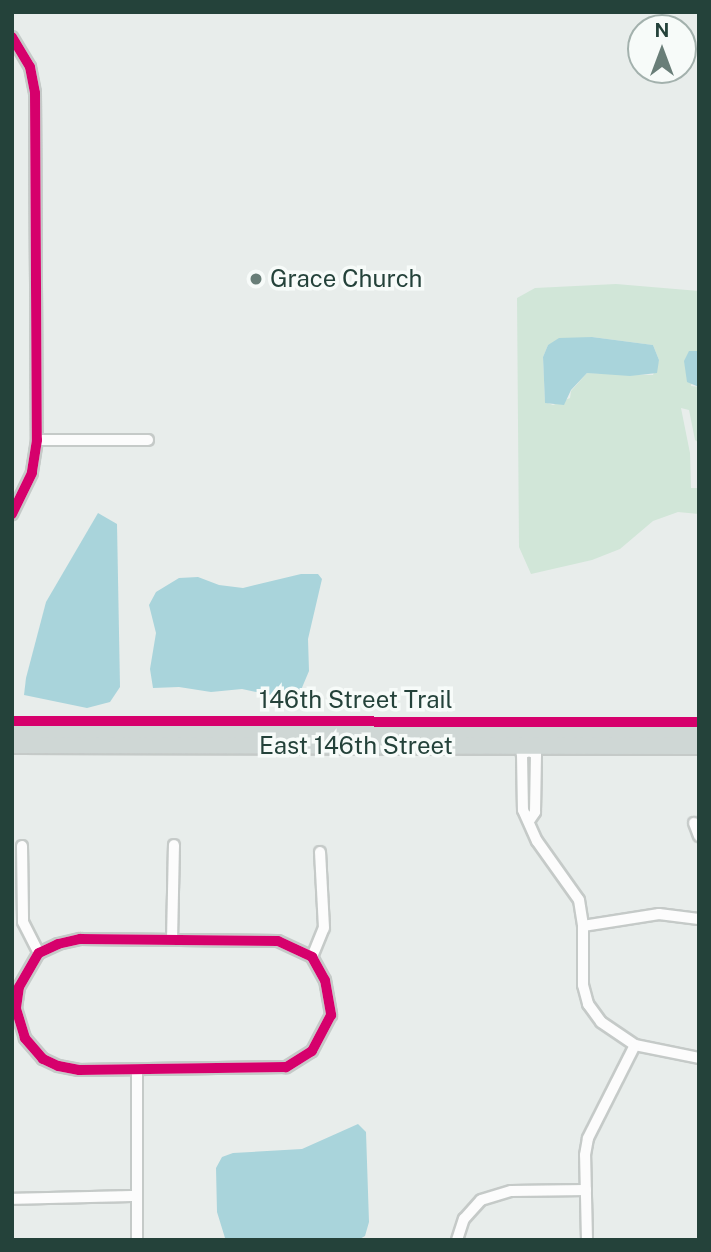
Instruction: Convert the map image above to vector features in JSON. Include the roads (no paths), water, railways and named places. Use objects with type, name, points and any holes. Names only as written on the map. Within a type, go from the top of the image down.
[{"type":"main road","name":"East 146th Street","points":[[12,730],[699,746]]},
{"type":"main road","name":"East 146th Street","points":[[12,746],[529,743],[699,730]]},
{"type":"street","points":[[12,37],[30,68],[36,93],[37,440],[32,473],[12,514]]},
{"type":"street","points":[[37,440],[148,440]]},
{"type":"street","points":[[529,743],[536,754],[535,812],[529,821],[537,841],[579,900],[583,926],[583,985],[588,1004],[601,1022],[635,1045],[699,1058]]},
{"type":"street","points":[[694,823],[699,836]]},
{"type":"street","points":[[172,940],[174,845]]},
{"type":"street","points":[[22,846],[23,922],[39,953]]},
{"type":"street","points":[[312,957],[324,928],[320,852]]},
{"type":"street","points":[[583,926],[659,914],[699,919]]},
{"type":"street","points":[[80,939],[172,940],[278,942],[312,957],[325,980],[331,1006],[328,1024],[317,1045],[297,1062],[286,1067],[79,1070],[51,1063],[36,1052],[25,1038],[14,1008],[23,977],[39,953],[58,944],[80,939]]},
{"type":"street","points":[[587,1240],[585,1155],[589,1138],[635,1045]]},
{"type":"street","points":[[137,1069],[137,1240]]},
{"type":"street","points":[[457,1240],[464,1219],[481,1200],[511,1191],[586,1190]]},
{"type":"street","points":[[12,1199],[137,1196]]},
{"type":"water","points":[[592,337],[653,345],[659,360],[657,373],[630,376],[587,373],[571,390],[564,405],[545,403],[543,357],[548,345],[559,338]]},
{"type":"water","points":[[689,351],[699,351],[699,387],[687,382],[684,361]]},
{"type":"water","points":[[98,513],[117,524],[120,687],[110,702],[87,708],[24,695],[46,602]]},
{"type":"water","points":[[301,574],[318,574],[322,579],[308,639],[309,671],[301,690],[280,697],[242,689],[211,692],[179,687],[153,688],[150,669],[156,633],[149,605],[156,592],[179,578],[198,577],[219,585],[243,588]]},
{"type":"water","points":[[358,1124],[366,1132],[369,1222],[365,1236],[358,1240],[225,1238],[217,1212],[216,1168],[222,1157],[233,1153],[302,1149]]},
{"type":"place","name":"Grace Church","points":[[256,279]]}]
